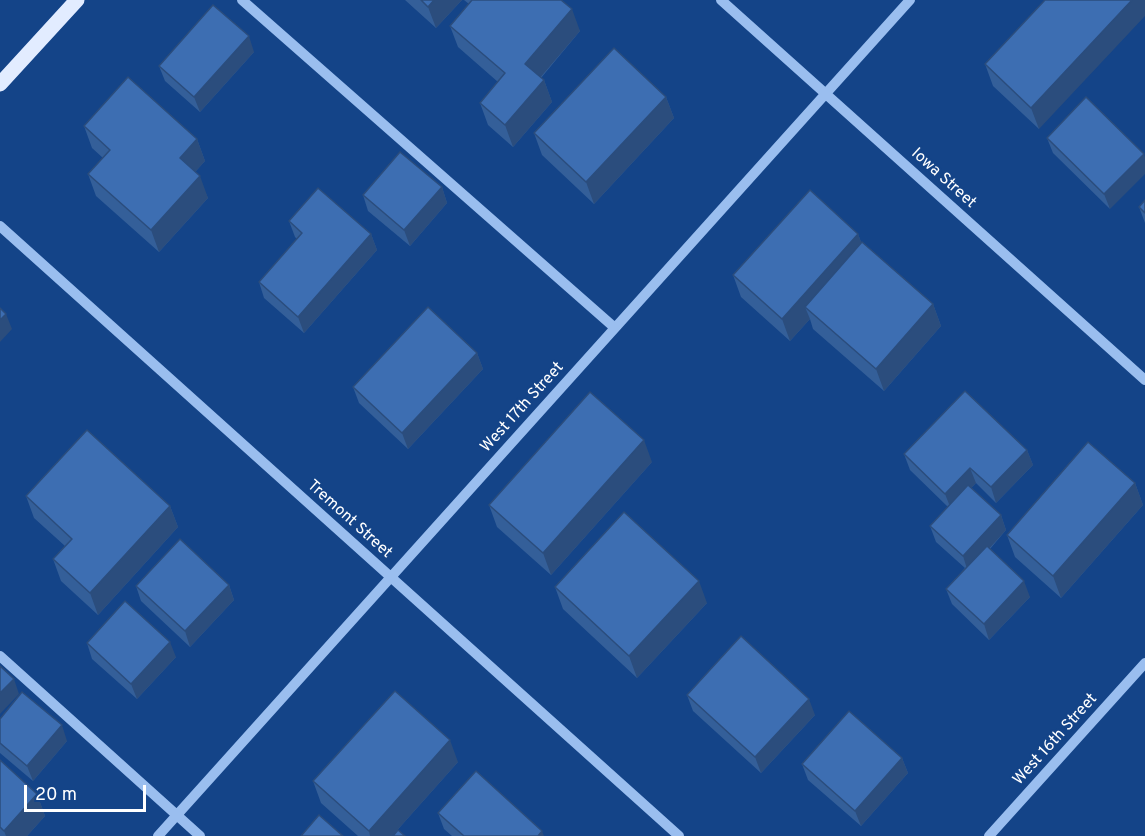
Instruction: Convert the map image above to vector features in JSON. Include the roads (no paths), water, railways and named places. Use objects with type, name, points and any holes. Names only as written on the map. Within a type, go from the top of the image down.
[{"type":"main road","points":[[0,84],[77,0]]},
{"type":"street","points":[[242,0],[615,328]]},
{"type":"street","name":"Iowa Street","points":[[722,0],[1145,380]]},
{"type":"street","name":"West 17th Street","points":[[158,836],[910,0]]},
{"type":"street","name":"Tremont Street","points":[[0,226],[679,836]]},
{"type":"street","points":[[0,656],[200,836]]},
{"type":"street","name":"West 16th Street","points":[[989,836],[1145,663]]}]
